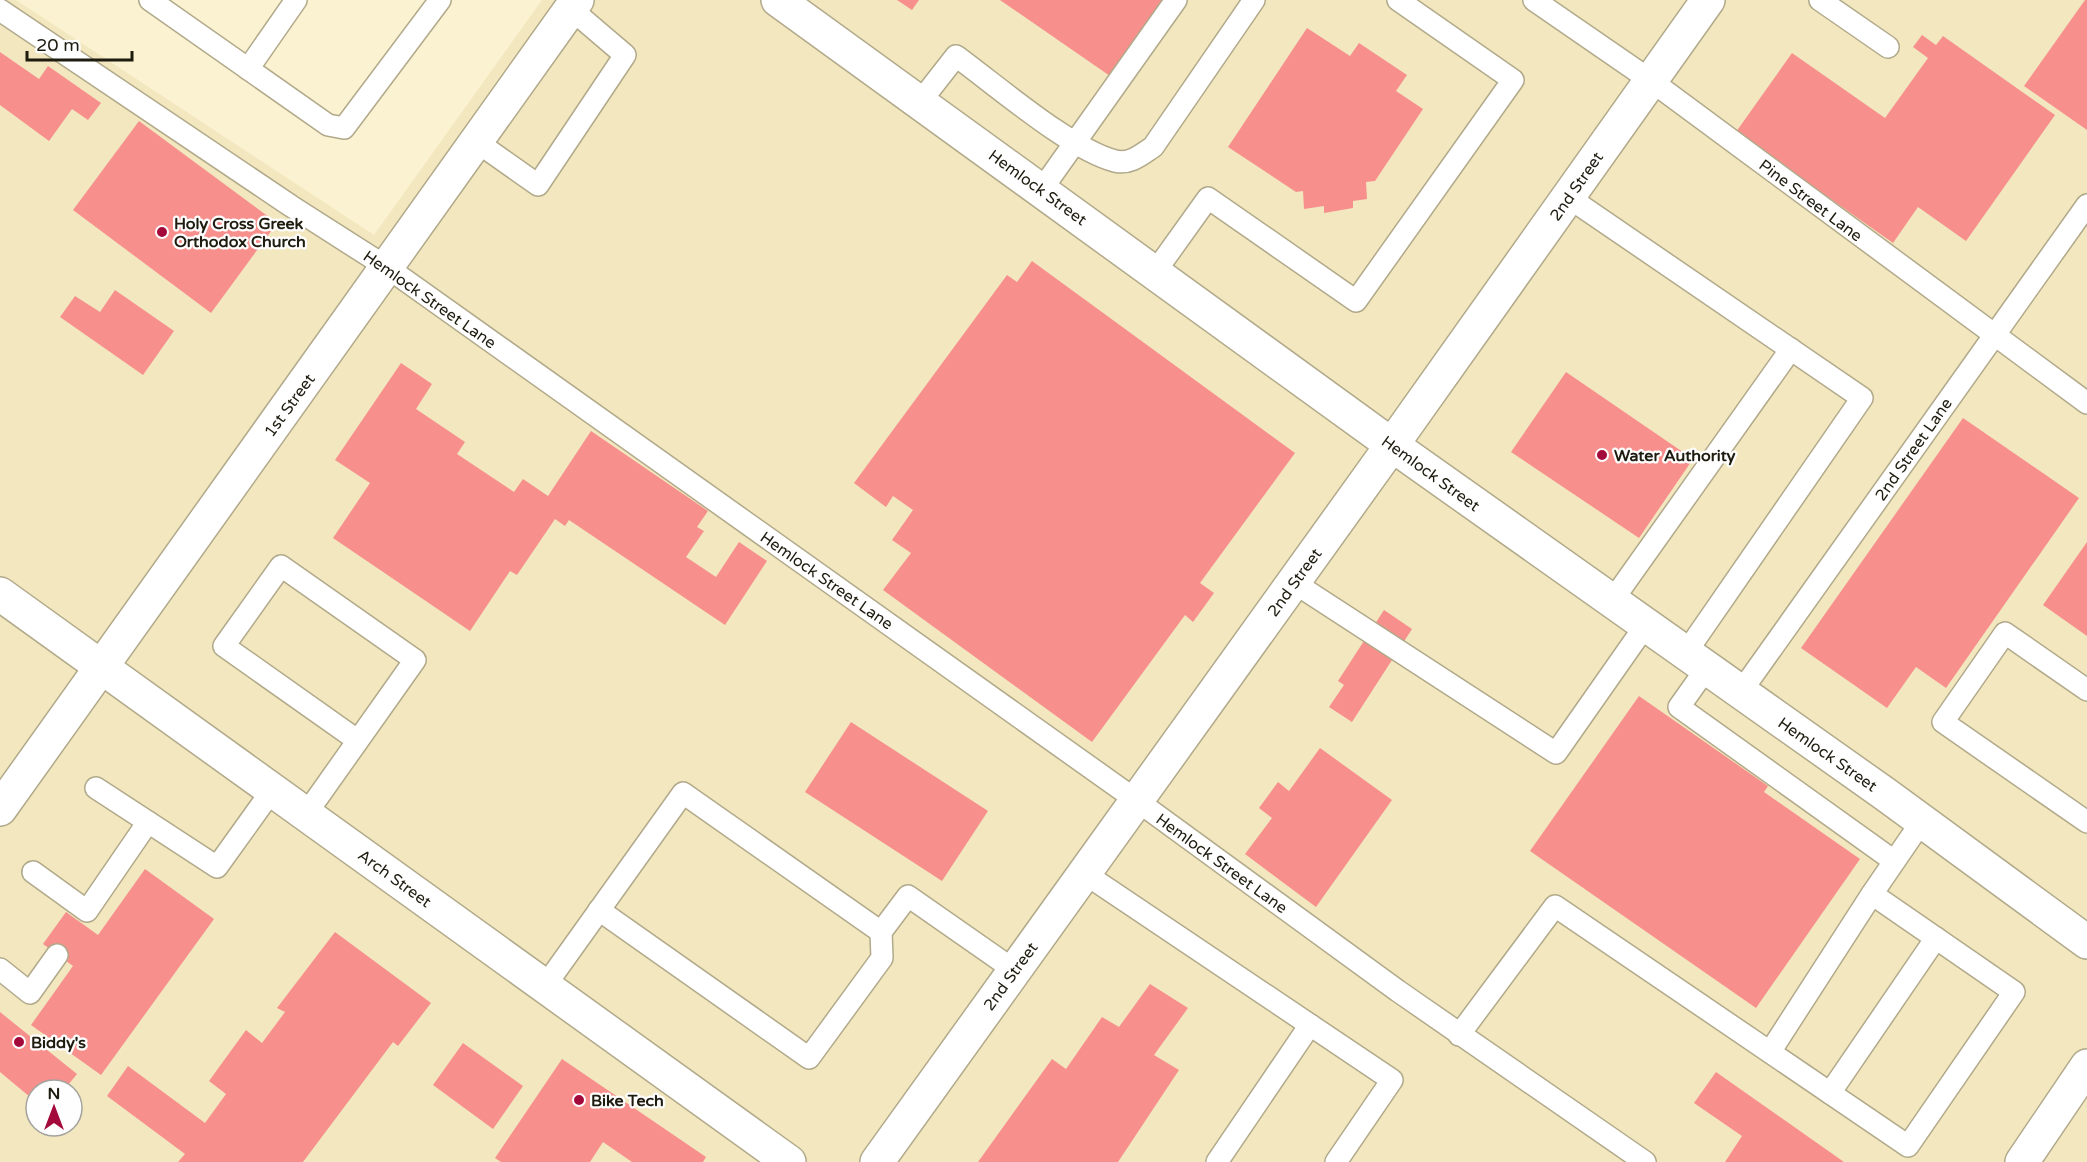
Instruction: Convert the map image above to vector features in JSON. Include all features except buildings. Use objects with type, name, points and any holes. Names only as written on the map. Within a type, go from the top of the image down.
[{"type":"street","name":"Hemlock Street","points":[[778,0],[1042,189],[1392,445],[1922,821],[2087,942]]},
{"type":"street","name":"2nd Street","points":[[877,1162],[1392,445],[1708,0]]},
{"type":"street","name":"1st Street","points":[[0,809],[388,268],[574,4]]},
{"type":"street","name":"Arch Street","points":[[0,594],[789,1162]]},
{"type":"street","points":[[2022,1162],[2087,1066]]},
{"type":"lane","points":[[0,10],[9,0]]},
{"type":"lane","points":[[150,0],[328,126],[344,128],[440,0]]},
{"type":"lane","points":[[248,69],[296,0]]},
{"type":"lane","points":[[1042,189],[1176,0]]},
{"type":"lane","points":[[920,102],[956,56],[1075,143],[1117,162],[1132,161],[1153,147],[1254,0]]},
{"type":"lane","points":[[1155,272],[1208,198],[1356,301],[1513,80],[1398,0]]},
{"type":"lane","name":"Pine Street Lane","points":[[1534,0],[1650,80],[2087,403]]},
{"type":"lane","points":[[1820,0],[1888,47]]},
{"type":"lane","points":[[477,142],[538,185],[625,55],[574,4]]},
{"type":"lane","name":"Hemlock Street Lane","points":[[0,10],[291,206],[388,268],[1136,800],[1459,1035],[1645,1162]]},
{"type":"lane","points":[[1568,197],[1862,398],[1695,662],[1678,707],[1894,861]]},
{"type":"lane","name":"2nd Street Lane","points":[[1740,693],[2087,205]]},
{"type":"lane","points":[[1612,601],[1791,349]]},
{"type":"lane","points":[[306,814],[415,660],[281,566],[224,646],[357,740]]},
{"type":"lane","points":[[1293,582],[1556,753],[1645,626]]},
{"type":"lane","points":[[2087,690],[2005,633],[1943,722],[2087,822]]},
{"type":"lane","points":[[96,788],[217,867],[273,789]]},
{"type":"lane","points":[[545,986],[682,793],[881,932]]},
{"type":"lane","points":[[1770,1052],[1922,821]]},
{"type":"lane","points":[[33,872],[84,917],[148,822]]},
{"type":"lane","points":[[1084,873],[1392,1080],[1336,1162]]},
{"type":"lane","points":[[1459,1035],[1555,906],[1908,1146],[2014,992],[1872,894]]},
{"type":"lane","points":[[599,910],[809,1058],[882,958],[881,932],[908,896],[1014,970]]},
{"type":"lane","points":[[1830,1093],[1936,938]]},
{"type":"lane","points":[[0,969],[30,993],[57,955]]},
{"type":"lane","points":[[1217,1162],[1310,1025]]},
{"type":"shaded area","points":[[0,0],[16,0],[374,235],[542,0],[2087,0],[2087,1162],[0,1162]]},
{"type":"place","name":"Holy Cross Greek Orthodox Church","points":[[162,232]]},
{"type":"place","name":"Water Authority","points":[[1602,455]]},
{"type":"place","name":"Biddy's","points":[[19,1042]]},
{"type":"place","name":"Bike Tech","points":[[579,1100]]}]
